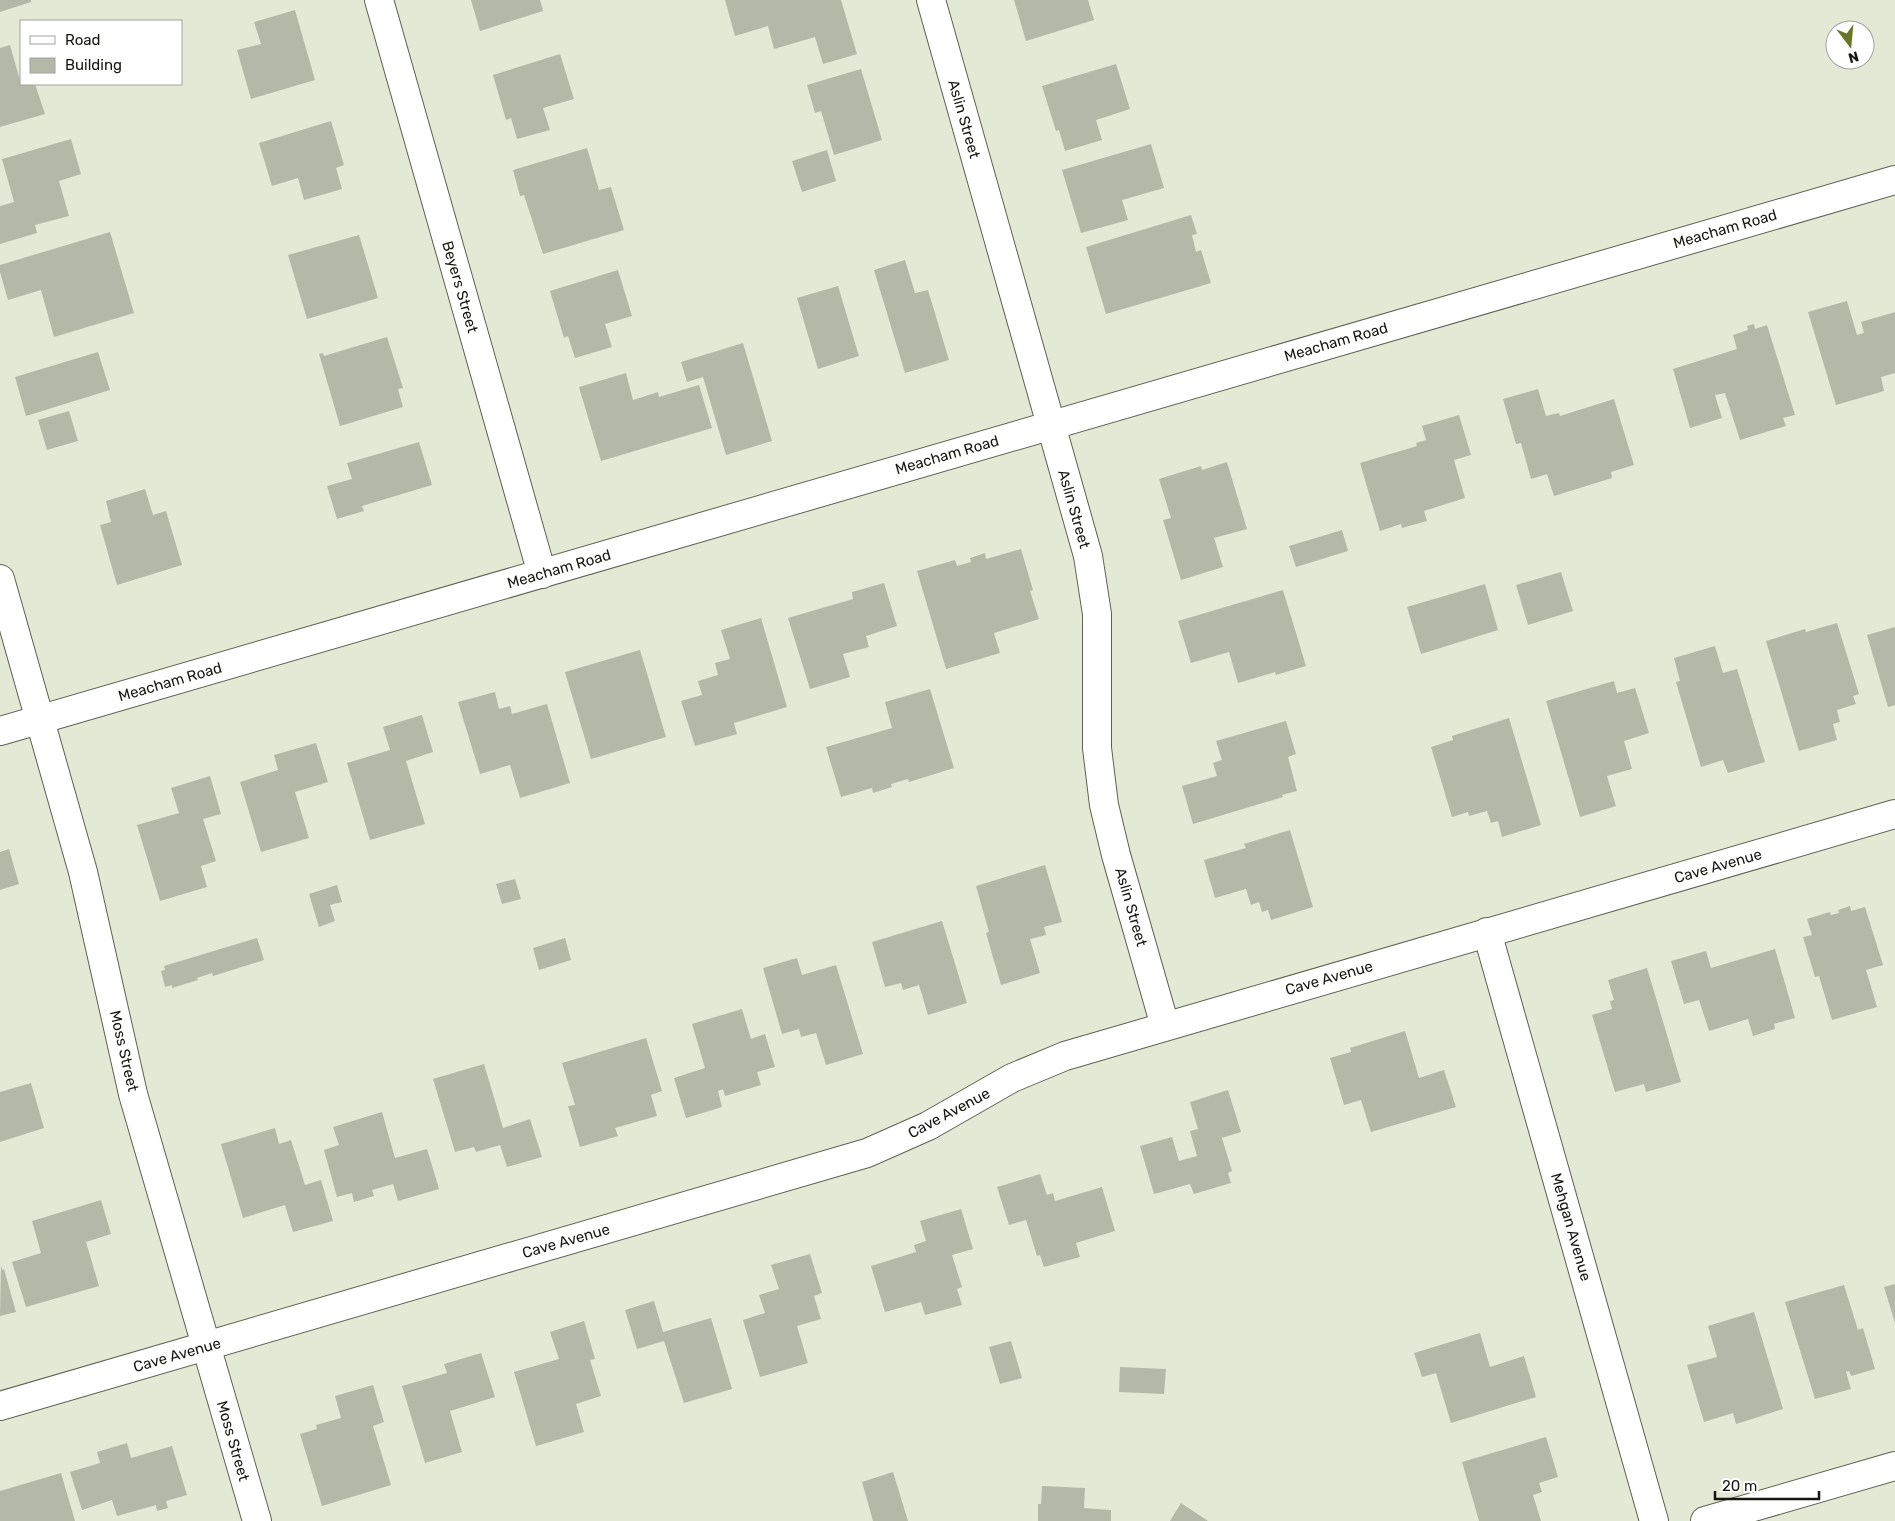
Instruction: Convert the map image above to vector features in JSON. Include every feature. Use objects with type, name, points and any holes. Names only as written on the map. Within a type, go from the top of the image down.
[{"type":"street","name":"Beyers Street","points":[[379,0],[542,574]]},
{"type":"street","name":"Aslin Street","points":[[930,0],[1088,556],[1097,614],[1097,748],[1104,805],[1116,855],[1165,1026]]},
{"type":"street","name":"Meacham Road","points":[[0,731],[1895,180]]},
{"type":"street","name":"Moss Street","points":[[0,579],[83,872],[133,1094],[257,1521]]},
{"type":"street","name":"Cave Avenue","points":[[0,1406],[868,1153],[928,1126],[1012,1078],[1065,1056],[1895,814]]},
{"type":"street","name":"Mehgan Avenue","points":[[1487,932],[1654,1521]]},
{"type":"street","points":[[1705,1521],[1895,1466]]},
{"type":"building","points":[[0,0],[31,0],[31,2],[0,12]]},
{"type":"building","points":[[471,0],[540,0],[543,11],[480,31]]},
{"type":"building","points":[[725,0],[841,0],[857,54],[823,64],[815,37],[774,49],[768,26],[735,36]]},
{"type":"building","points":[[1014,0],[1088,0],[1094,20],[1026,41]]},
{"type":"building","points":[[295,10],[315,80],[251,99],[237,50],[261,44],[254,22]]},
{"type":"building","points":[[10,45],[20,85],[35,85],[45,114],[0,127],[0,48]]},
{"type":"building","points":[[560,54],[574,99],[543,108],[550,130],[517,139],[511,118],[506,120],[493,75]]},
{"type":"building","points":[[1116,64],[1130,109],[1096,120],[1102,140],[1065,151],[1059,130],[1056,131],[1042,86]]},
{"type":"building","points":[[861,69],[882,140],[834,155],[821,111],[815,113],[807,85]]},
{"type":"building","points":[[331,121],[344,165],[336,168],[342,189],[304,200],[298,178],[272,186],[259,143]]},
{"type":"building","points":[[71,139],[81,174],[59,181],[69,216],[35,225],[37,233],[0,244],[0,206],[14,202],[2,159]]},
{"type":"building","points":[[1151,144],[1164,188],[1122,200],[1128,220],[1081,233],[1062,170]]},
{"type":"building","points":[[587,148],[599,190],[611,187],[624,230],[543,254],[524,195],[520,196],[513,170]]},
{"type":"building","points":[[827,150],[836,181],[802,192],[792,161]]},
{"type":"building","points":[[1191,215],[1197,234],[1192,235],[1196,252],[1201,250],[1211,283],[1106,314],[1086,247]]},
{"type":"building","points":[[110,232],[134,313],[54,337],[41,290],[8,300],[0,272],[0,265]]},
{"type":"building","points":[[359,235],[378,298],[307,319],[288,255]]},
{"type":"building","points":[[905,260],[915,293],[928,290],[949,360],[905,373],[874,270]]},
{"type":"building","points":[[618,270],[632,316],[605,324],[612,347],[575,358],[568,336],[564,338],[550,291]]},
{"type":"building","points":[[838,286],[859,356],[818,369],[797,298]]},
{"type":"building","points":[[1847,301],[1857,335],[1864,333],[1861,322],[1895,312],[1895,373],[1881,377],[1884,391],[1836,405],[1808,312]]},
{"type":"building","points":[[1754,324],[1755,329],[1767,325],[1795,415],[1783,418],[1786,426],[1740,440],[1725,393],[1715,395],[1722,418],[1690,428],[1673,369],[1737,349],[1733,335],[1748,330],[1747,326]]},
{"type":"building","points":[[387,337],[403,388],[398,389],[403,407],[340,426],[319,354],[323,353],[324,356]]},
{"type":"building","points":[[743,343],[772,441],[726,455],[703,377],[687,382],[681,362]]},
{"type":"building","points":[[98,352],[110,390],[26,416],[15,377]]},
{"type":"building","points":[[626,373],[633,400],[658,392],[659,397],[699,385],[712,428],[601,461],[579,387]]},
{"type":"building","points":[[1538,389],[1546,416],[1559,413],[1560,416],[1614,399],[1634,465],[1611,472],[1612,478],[1554,496],[1547,474],[1531,479],[1521,443],[1516,444],[1503,399]]},
{"type":"building","points":[[69,411],[78,441],[47,450],[38,420]]},
{"type":"building","points":[[1459,415],[1471,455],[1454,460],[1465,498],[1424,511],[1427,521],[1402,528],[1401,524],[1380,531],[1360,463],[1417,446],[1416,443],[1426,440],[1422,426]]},
{"type":"building","points":[[419,442],[432,485],[362,506],[364,511],[337,519],[327,486],[352,479],[347,463]]},
{"type":"building","points":[[1227,462],[1247,529],[1214,538],[1223,567],[1181,580],[1163,520],[1171,518],[1159,479],[1201,466],[1202,470]]},
{"type":"building","points":[[145,489],[153,515],[166,511],[182,565],[117,585],[100,525],[111,522],[106,501]]},
{"type":"building","points":[[1342,530],[1348,551],[1296,567],[1289,546]]},
{"type":"building","points":[[1021,549],[1033,590],[1030,591],[1039,619],[994,633],[1000,653],[946,669],[917,571],[955,560],[957,566],[971,562],[970,558],[985,553],[986,559]]},
{"type":"building","points":[[1561,572],[1573,611],[1528,625],[1516,585]]},
{"type":"building","points":[[884,583],[897,626],[866,636],[869,647],[843,654],[850,677],[810,689],[788,618],[853,599],[852,592]]},
{"type":"building","points":[[1485,584],[1498,630],[1421,654],[1407,607]]},
{"type":"building","points":[[1283,590],[1306,666],[1276,675],[1275,672],[1238,683],[1229,652],[1191,663],[1178,621]]},
{"type":"building","points":[[761,618],[787,707],[734,723],[737,734],[695,746],[681,701],[702,695],[698,681],[718,675],[715,663],[730,659],[721,630]]},
{"type":"building","points":[[1837,623],[1859,694],[1853,696],[1856,704],[1837,710],[1840,722],[1833,724],[1837,740],[1799,751],[1766,641],[1805,629],[1806,632]]},
{"type":"building","points":[[1895,627],[1895,705],[1888,707],[1867,635]]},
{"type":"building","points":[[1715,646],[1723,673],[1737,669],[1765,762],[1728,773],[1723,760],[1701,767],[1676,682],[1680,681],[1674,658]]},
{"type":"building","points":[[640,650],[666,737],[591,759],[565,672]]},
{"type":"building","points":[[1614,681],[1617,693],[1635,688],[1649,733],[1624,741],[1632,769],[1607,776],[1616,806],[1580,817],[1546,701]]},
{"type":"building","points":[[930,689],[954,768],[909,782],[908,779],[891,784],[892,787],[873,793],[872,788],[841,797],[826,747],[892,728],[885,702]]},
{"type":"building","points":[[495,692],[499,709],[510,706],[512,714],[547,704],[570,783],[520,798],[510,765],[480,774],[458,702]]},
{"type":"building","points":[[422,715],[433,752],[406,761],[425,824],[370,840],[347,763],[390,750],[383,727]]},
{"type":"building","points":[[1509,718],[1541,825],[1502,837],[1498,821],[1491,823],[1487,811],[1469,816],[1468,812],[1452,817],[1431,747],[1453,740],[1452,736]]},
{"type":"building","points":[[1286,721],[1296,754],[1288,757],[1297,791],[1193,824],[1182,786],[1217,776],[1213,763],[1222,760],[1216,741]]},
{"type":"building","points":[[316,743],[328,782],[295,792],[309,838],[261,852],[240,782],[278,770],[274,755]]},
{"type":"building","points":[[210,776],[221,814],[203,819],[216,861],[201,866],[207,887],[160,901],[137,825],[179,813],[171,788]]},
{"type":"building","points":[[1290,830],[1313,907],[1271,920],[1268,910],[1262,912],[1259,902],[1251,905],[1246,889],[1215,898],[1204,860],[1246,848],[1244,844]]},
{"type":"building","points":[[9,849],[19,884],[0,890],[0,852]]},
{"type":"building","points":[[1045,865],[1062,922],[1044,927],[1046,935],[1030,939],[1040,973],[1001,985],[986,933],[989,932],[976,886]]},
{"type":"building","points":[[515,879],[521,899],[502,904],[496,884]]},
{"type":"building","points":[[337,885],[342,902],[330,905],[335,921],[319,927],[309,894]]},
{"type":"building","points":[[1850,906],[1851,911],[1865,907],[1883,965],[1866,970],[1877,1007],[1832,1020],[1819,976],[1815,977],[1803,937],[1812,935],[1807,919],[1830,912],[1831,915],[1839,913],[1838,910]]},
{"type":"building","points":[[942,921],[967,1003],[928,1015],[919,985],[903,990],[901,983],[885,987],[872,942]]},
{"type":"building","points":[[257,938],[264,960],[213,976],[212,973],[197,978],[198,980],[172,988],[172,985],[165,987],[161,971],[165,970],[164,966]]},
{"type":"building","points":[[565,938],[571,960],[539,970],[533,948]]},
{"type":"building","points":[[1775,949],[1795,1018],[1774,1024],[1775,1029],[1753,1036],[1748,1019],[1709,1031],[1699,1000],[1684,1004],[1671,961],[1706,951],[1711,968]]},
{"type":"building","points":[[797,958],[802,975],[836,965],[863,1054],[826,1065],[816,1033],[801,1037],[799,1029],[782,1034],[763,968]]},
{"type":"building","points":[[1647,968],[1681,1082],[1646,1092],[1644,1084],[1615,1092],[1592,1015],[1612,1009],[1610,1001],[1614,1000],[1608,980]]},
{"type":"building","points":[[742,1009],[751,1039],[765,1034],[775,1067],[757,1072],[761,1085],[725,1096],[723,1089],[718,1091],[722,1107],[686,1118],[674,1078],[705,1068],[692,1024]]},
{"type":"building","points":[[1405,1031],[1419,1078],[1444,1070],[1456,1107],[1371,1132],[1361,1100],[1344,1105],[1330,1058],[1351,1052],[1350,1048]]},
{"type":"building","points":[[646,1038],[662,1091],[651,1095],[657,1116],[615,1128],[618,1136],[580,1147],[568,1106],[575,1105],[562,1063]]},
{"type":"building","points":[[484,1064],[503,1128],[530,1119],[542,1157],[507,1167],[500,1145],[476,1152],[474,1147],[455,1152],[433,1079]]},
{"type":"building","points":[[31,1083],[44,1128],[0,1142],[0,1092]]},
{"type":"building","points":[[1228,1090],[1241,1132],[1222,1138],[1232,1171],[1228,1173],[1231,1183],[1194,1194],[1190,1184],[1154,1194],[1140,1146],[1172,1137],[1179,1161],[1197,1156],[1190,1131],[1198,1129],[1190,1102]]},
{"type":"building","points":[[382,1112],[395,1158],[427,1149],[439,1189],[398,1201],[393,1184],[372,1190],[374,1196],[354,1202],[352,1193],[337,1197],[324,1150],[339,1145],[333,1127]]},
{"type":"building","points":[[275,1128],[279,1144],[291,1140],[305,1185],[321,1180],[333,1221],[293,1232],[285,1205],[243,1218],[221,1144]]},
{"type":"building","points":[[1040,1174],[1047,1195],[1053,1193],[1055,1201],[1102,1187],[1115,1231],[1076,1243],[1080,1257],[1044,1267],[1040,1255],[1037,1256],[1026,1220],[1009,1225],[997,1187]]},
{"type":"building","points":[[101,1200],[111,1234],[86,1242],[99,1286],[26,1307],[12,1262],[41,1253],[32,1221]]},
{"type":"building","points":[[961,1209],[973,1249],[952,1255],[962,1287],[957,1289],[962,1305],[925,1315],[921,1302],[885,1312],[871,1266],[916,1252],[914,1245],[926,1241],[920,1221]]},
{"type":"building","points":[[810,1254],[822,1293],[814,1296],[821,1319],[797,1326],[808,1363],[760,1377],[743,1320],[765,1313],[759,1295],[779,1289],[771,1265]]},
{"type":"building","points":[[1,1265],[2,1270],[4,1269],[16,1312],[0,1316]]},
{"type":"building","points":[[1895,1284],[1895,1323],[1884,1287]]},
{"type":"building","points":[[1844,1285],[1858,1330],[1863,1328],[1875,1369],[1851,1376],[1849,1371],[1846,1372],[1851,1389],[1815,1399],[1785,1302]]},
{"type":"building","points":[[654,1301],[663,1332],[711,1318],[732,1389],[684,1403],[664,1341],[637,1349],[625,1310]]},
{"type":"building","points":[[1754,1312],[1783,1409],[1736,1424],[1733,1413],[1704,1422],[1687,1365],[1717,1357],[1708,1326]]},
{"type":"building","points":[[584,1321],[595,1359],[590,1360],[601,1396],[576,1404],[584,1432],[536,1446],[514,1372],[559,1359],[550,1332]]},
{"type":"building","points":[[1480,1333],[1490,1367],[1524,1356],[1536,1397],[1451,1423],[1436,1373],[1422,1377],[1414,1353]]},
{"type":"building","points":[[1011,1341],[1022,1378],[1000,1384],[989,1347]]},
{"type":"building","points":[[481,1353],[495,1397],[450,1411],[462,1452],[425,1463],[402,1386],[447,1373],[444,1364]]},
{"type":"building","points":[[1120,1367],[1166,1369],[1164,1394],[1119,1392]]},
{"type":"building","points":[[373,1385],[384,1422],[373,1426],[391,1485],[322,1506],[300,1434],[317,1429],[316,1425],[341,1418],[335,1396]]},
{"type":"building","points":[[1546,1437],[1558,1477],[1539,1483],[1542,1492],[1533,1495],[1541,1521],[1479,1521],[1462,1462]]},
{"type":"building","points":[[127,1443],[131,1458],[172,1446],[187,1495],[166,1501],[168,1508],[157,1511],[156,1505],[117,1516],[112,1500],[82,1510],[70,1472],[100,1463],[97,1452]]},
{"type":"building","points":[[893,1472],[908,1521],[873,1521],[862,1482]]},
{"type":"building","points":[[61,1473],[75,1521],[0,1521],[0,1491]]},
{"type":"building","points":[[1042,1486],[1085,1488],[1084,1508],[1111,1510],[1111,1521],[1038,1521],[1038,1504],[1041,1504]]},
{"type":"building","points":[[1181,1503],[1208,1521],[1170,1521]]}]
